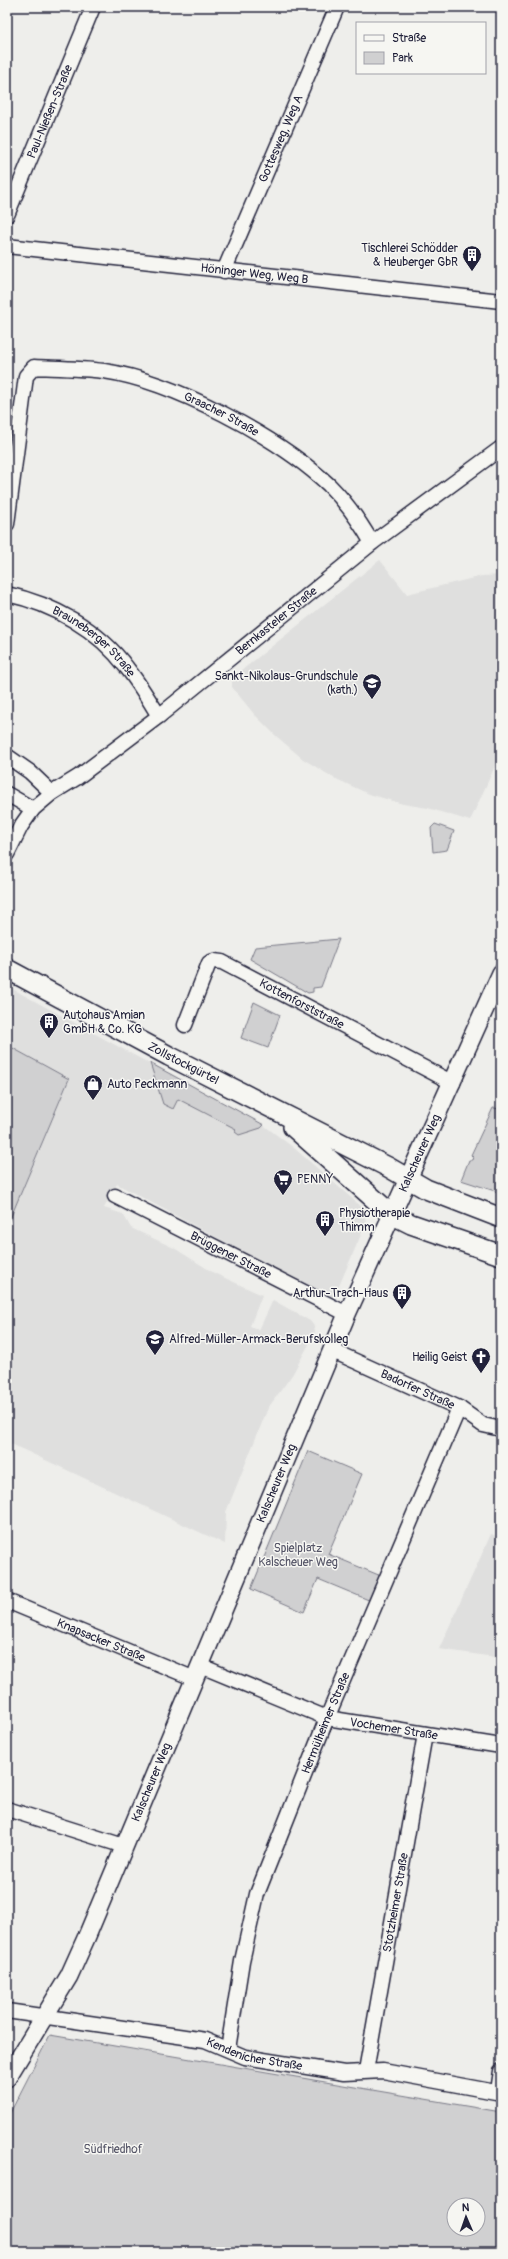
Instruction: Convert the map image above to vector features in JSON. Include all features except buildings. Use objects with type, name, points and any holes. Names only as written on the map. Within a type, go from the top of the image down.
[{"type":"main road","name":"Zollstockgürtel","points":[[7,969],[439,1195],[501,1218]]},
{"type":"main road","name":"Zollstockgürtel","points":[[276,1111],[391,1214],[411,1224],[501,1255]]},
{"type":"street","name":"Paul-Nießen-Straße","points":[[7,215],[93,7]]},
{"type":"street","name":"Gottesweg, Weg A","points":[[224,271],[337,7]]},
{"type":"street","name":"Höninger Weg, Weg B","points":[[7,246],[501,302]]},
{"type":"street","name":"Graacher Straße","points":[[7,524],[26,376],[28,371],[34,367],[105,371],[151,384],[237,420],[288,453],[329,485],[356,516],[372,543]]},
{"type":"street","name":"Bernkasteler Straße","points":[[7,854],[21,826],[33,810],[52,793],[78,777],[159,716],[372,543],[501,448]]},
{"type":"street","name":"Brauneberger Straße","points":[[7,594],[52,607],[72,619],[111,649],[127,667],[159,716]]},
{"type":"street","points":[[7,756],[30,772],[52,793]]},
{"type":"street","points":[[7,794],[33,810]]},
{"type":"street","name":"Kottenforststraße","points":[[185,1025],[209,963],[214,961],[222,962],[453,1083]]},
{"type":"street","name":"Kalscheurer Weg","points":[[7,2078],[69,1976],[198,1673],[347,1314],[391,1214],[453,1083],[501,973]]},
{"type":"street","name":"Brüggener Straße","points":[[116,1196],[347,1314]]},
{"type":"street","name":"Badorfer Straße","points":[[333,1350],[459,1408],[483,1425],[501,1429]]},
{"type":"street","name":"Hermülheimer Straße","points":[[228,2049],[242,1961],[257,1894],[326,1718],[459,1408]]},
{"type":"street","name":"Knapsacker Straße","points":[[7,1601],[198,1673]]},
{"type":"street","name":"Vochemer Straße","points":[[198,1673],[326,1718],[501,1746]]},
{"type":"street","name":"Stotzheimer Straße","points":[[366,2071],[424,1734]]},
{"type":"street","points":[[7,1809],[124,1846]]},
{"type":"street","name":"Kendenicher Straße","points":[[7,2011],[205,2040],[245,2057],[344,2073],[383,2071],[499,2092]]},
{"type":"street","points":[[499,2092],[501,2071]]},
{"type":"shaded area","name":"Sankt-Nikolaus-Grundschule (kath.)","points":[[380,560],[407,594],[482,576],[501,575],[501,753],[470,821],[428,808],[403,804],[369,794],[334,778],[303,759],[275,735],[254,714],[232,687],[232,678]]},
{"type":"shaded area","name":"Alfred-Müller-Armack-Berufskolleg","points":[[7,986],[266,1127],[294,1148],[364,1209],[366,1223],[333,1300],[117,1184],[104,1208],[123,1214],[131,1228],[174,1248],[214,1273],[262,1295],[250,1326],[259,1330],[273,1300],[310,1321],[314,1326],[315,1331],[313,1337],[292,1375],[268,1408],[226,1512],[225,1544],[7,1442],[7,1226],[69,1080],[7,1045]]},
{"type":"shaded area","points":[[491,1534],[501,1538],[501,1658],[439,1649]]},
{"type":"green space","points":[[435,824],[454,831],[447,850],[433,852],[431,828]]},
{"type":"green space","points":[[339,939],[321,987],[313,988],[313,992],[308,993],[250,959],[255,947]]},
{"type":"green space","points":[[254,1002],[280,1015],[268,1048],[241,1038]]},
{"type":"green space","points":[[7,1045],[69,1079],[7,1226]]},
{"type":"green space","points":[[150,1063],[264,1125],[261,1128],[239,1135],[235,1132],[236,1129],[178,1099],[173,1109],[163,1104]]},
{"type":"green space","points":[[493,1108],[501,1109],[501,1193],[461,1180],[469,1160],[472,1160],[473,1157],[471,1155]]},
{"type":"green space","name":"Spielplatz Kalscheuer Weg","points":[[308,1451],[362,1474],[328,1554],[381,1576],[371,1601],[318,1579],[304,1612],[251,1589]]},
{"type":"green space","name":"Südfriedhof","points":[[50,2035],[501,2112],[501,2252],[7,2252],[7,2119]]},
{"type":"place","name":"Tischlerei Schödder & Heuberger GbR","points":[[472,272]]},
{"type":"place","name":"Sankt-Nikolaus-Grundschule (kath.)","points":[[372,700]]},
{"type":"place","name":"Autohaus Amian GmbH & Co. KG","points":[[49,1039]]},
{"type":"place","name":"Auto Peckmann","points":[[93,1101]]},
{"type":"place","name":"PENNY","points":[[283,1196]]},
{"type":"place","name":"Physiotherapie Thimm","points":[[325,1237]]},
{"type":"place","name":"Arthur-Trach-Haus","points":[[402,1310]]},
{"type":"place","name":"Alfred-Müller-Armack-Berufskolleg","points":[[155,1356]]},
{"type":"place","name":"Heilig Geist","points":[[481,1374]]}]
